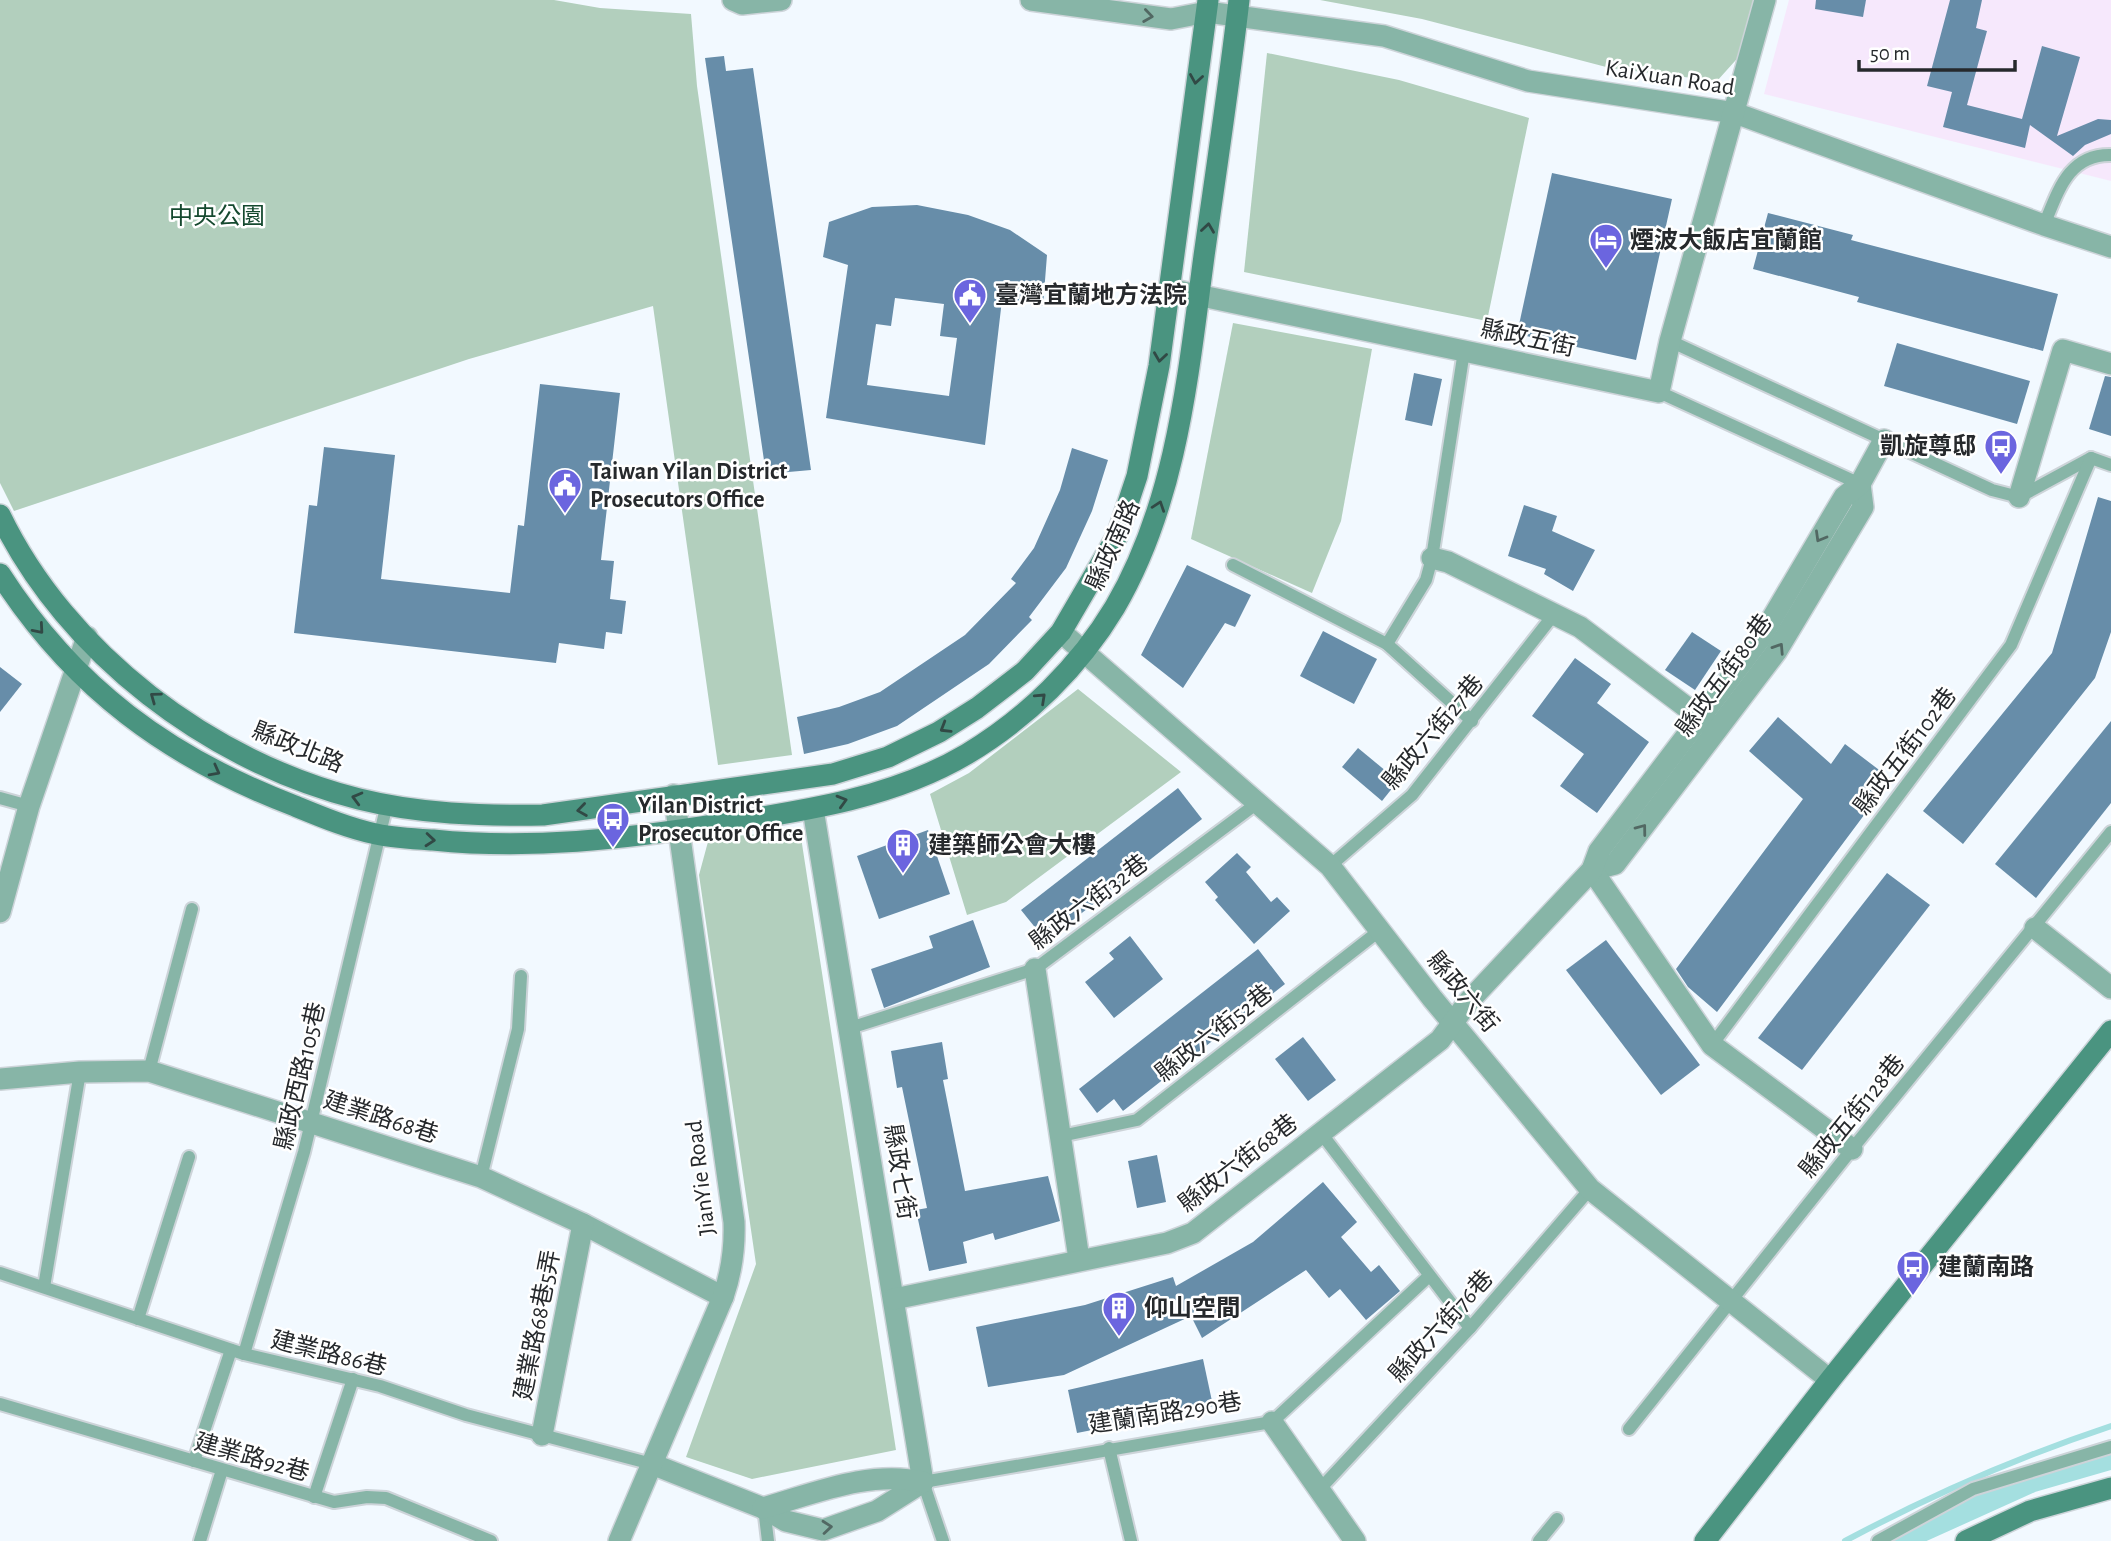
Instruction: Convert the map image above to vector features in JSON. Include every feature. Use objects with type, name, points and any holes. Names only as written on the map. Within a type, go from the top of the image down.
[{"type":"street","points":[[733,0],[742,4],[781,0]]},
{"type":"street","name":"KaiXuan Road","points":[[1031,0],[1171,19],[1207,6]]},
{"type":"street","name":"KaiXuan Road","points":[[1188,0],[1207,6],[1238,8],[1384,36],[1528,81],[1735,113],[2043,225],[2111,247]]},
{"type":"street","points":[[1659,392],[1670,341],[1765,0]]},
{"type":"street","name":"縣政南路","points":[[674,795],[832,774],[888,757],[939,732],[976,708],[1025,671],[1061,632],[1117,536],[1137,477],[1159,366],[1207,6]]},
{"type":"street","name":"縣政南路","points":[[678,830],[813,809],[909,781],[965,755],[1018,719],[1051,688],[1082,653],[1115,607],[1146,544],[1168,481],[1199,295],[1238,8]]},
{"type":"street","name":"縣政五街","points":[[1169,289],[1659,392]]},
{"type":"street","points":[[2019,497],[2063,351],[2111,364]]},
{"type":"street","name":"縣政五街80巷","points":[[1453,1021],[1592,870],[1599,851],[1709,724],[1776,652],[1863,507],[1860,484],[1884,440]]},
{"type":"street","name":"縣政北路","points":[[0,515],[47,591],[87,637],[135,682],[211,738],[298,780],[387,804],[495,816],[543,815],[674,795]]},
{"type":"street","points":[[1432,558],[1448,562],[1580,627],[1709,724]]},
{"type":"street","points":[[0,573],[33,622],[75,671],[144,728],[233,780],[342,825],[379,835],[478,845],[580,843],[678,830]]},
{"type":"street","name":"縣政六街","points":[[1061,632],[1330,866],[1379,931],[1590,1189],[1830,1380]]},
{"type":"street","points":[[0,912],[29,806],[87,637]]},
{"type":"street","name":"JianYie Road","points":[[619,1541],[732,1271],[734,1222],[674,795]]},
{"type":"street","name":"縣政七街","points":[[813,809],[923,1482]]},
{"type":"street","points":[[1592,870],[1712,1045],[1852,1149]]},
{"type":"street","points":[[2035,928],[2111,988]]},
{"type":"street","points":[[1035,969],[1079,1259]]},
{"type":"street","name":"縣政六街68巷","points":[[894,1299],[1167,1243],[1192,1233],[1440,1040],[1453,1021]]},
{"type":"street","points":[[1705,1541],[1830,1380],[2111,1031]]},
{"type":"street","name":"建業路68巷","points":[[0,1079],[80,1072],[149,1071],[481,1177],[583,1224],[723,1297]]},
{"type":"street","name":"建業路68巷5弄","points":[[542,1435],[583,1224]]},
{"type":"street","name":"建蘭南路290巷","points":[[1272,1422],[1356,1541]]},
{"type":"street","points":[[652,1464],[764,1508],[786,1521],[823,1530],[877,1511],[923,1482]]},
{"type":"street","points":[[764,1508],[869,1479],[897,1476],[923,1482]]},
{"type":"street","points":[[1966,1541],[2030,1511],[2111,1488]]},
{"type":"lane","points":[[2043,225],[2071,169],[2082,160],[2111,155]]},
{"type":"lane","points":[[1670,341],[1992,490],[2019,497],[2091,458],[2111,465]]},
{"type":"lane","points":[[1388,644],[1426,580],[1432,558],[1464,351]]},
{"type":"lane","name":"縣政五街","points":[[1659,392],[1860,484]]},
{"type":"lane","name":"縣政五街102巷","points":[[1712,1045],[2011,645],[2091,458]]},
{"type":"lane","points":[[1233,565],[1388,644],[1472,721]]},
{"type":"lane","name":"縣政六街27巷","points":[[1330,866],[1412,795],[1555,613]]},
{"type":"lane","points":[[0,798],[29,806]]},
{"type":"lane","name":"縣政西路105巷","points":[[244,1354],[304,1152],[387,804]]},
{"type":"lane","name":"縣政六街32巷","points":[[850,1028],[1035,969],[1256,804]]},
{"type":"lane","name":"縣政五街128巷","points":[[1629,1429],[1852,1149],[2111,832]]},
{"type":"lane","points":[[149,1071],[192,909]]},
{"type":"lane","name":"縣政六街52巷","points":[[1060,1136],[1137,1121],[1379,931]]},
{"type":"lane","points":[[481,1177],[518,1029],[522,976]]},
{"type":"lane","points":[[44,1287],[80,1072]]},
{"type":"lane","points":[[1321,1132],[1470,1328]]},
{"type":"lane","points":[[138,1319],[188,1157]]},
{"type":"lane","name":"縣政六街76巷","points":[[1320,1489],[1470,1328],[1590,1189]]},
{"type":"lane","name":"建業路86巷","points":[[0,1273],[244,1354],[353,1378],[542,1435],[652,1464]]},
{"type":"lane","points":[[1272,1422],[1429,1276]]},
{"type":"lane","points":[[194,1461],[231,1350]]},
{"type":"lane","points":[[314,1497],[353,1378]]},
{"type":"lane","name":"建業路92巷","points":[[0,1404],[334,1502],[386,1497],[491,1541]]},
{"type":"lane","name":"建蘭南路290巷","points":[[923,1482],[1272,1422]]},
{"type":"lane","points":[[1878,1541],[1973,1489],[2111,1447]]},
{"type":"lane","points":[[1109,1448],[1131,1541]]},
{"type":"lane","points":[[200,1541],[222,1470]]},
{"type":"lane","name":"縣政七街","points":[[923,1482],[943,1541]]},
{"type":"lane","points":[[764,1508],[768,1541]]},
{"type":"lane","points":[[1539,1541],[1557,1519]]},
{"type":"shaded area","points":[[1789,0],[2111,0],[2111,181],[1764,94]]},
{"type":"green space","name":"中央公園","points":[[0,0],[554,0],[600,8],[691,14],[697,86],[792,755],[718,765],[653,306],[469,359],[14,511],[0,483]]},
{"type":"green space","points":[[1320,0],[1756,0],[1744,51],[1717,81],[1610,68],[1422,19]]},
{"type":"green space","points":[[1267,53],[1399,80],[1529,118],[1487,321],[1244,272]]},
{"type":"green space","points":[[1233,323],[1372,349],[1341,521],[1312,593],[1191,539]]},
{"type":"green space","points":[[1078,689],[1181,772],[1006,902],[967,915],[930,794],[969,773]]},
{"type":"green space","points":[[800,831],[896,1450],[752,1479],[686,1457],[756,1264],[699,875],[709,838]]},
{"type":"building","points":[[1816,0],[1866,0],[1863,17],[1815,9]]},
{"type":"building","points":[[1950,0],[1982,0],[1976,28],[1987,31],[1967,105],[2022,119],[2042,46],[2080,57],[2057,136],[2098,119],[2111,120],[2111,134],[2085,145],[2073,156],[2030,125],[2025,148],[1943,127],[1952,92],[1927,86]]},
{"type":"building","points":[[724,56],[726,71],[753,68],[811,470],[766,474],[705,58]]},
{"type":"building","points":[[1552,173],[1672,199],[1636,360],[1517,334]]},
{"type":"building","name":"臺灣宜蘭地方法院","points":[[917,205],[968,215],[1010,230],[1047,255],[1043,306],[1002,300],[985,445],[826,418],[848,265],[823,257],[829,222],[872,207]],"holes":[[[895,298],[944,304],[940,336],[957,338],[949,396],[867,385],[876,324],[891,326]]]},
{"type":"building","points":[[1768,213],[1853,235],[1851,240],[2058,294],[2043,351],[1857,302],[1859,297],[1753,269]]},
{"type":"building","points":[[1897,343],[2030,381],[2017,424],[1884,386]]},
{"type":"building","points":[[1414,373],[1442,379],[1432,426],[1405,420]]},
{"type":"building","points":[[2105,376],[2111,377],[2111,436],[2089,429]]},
{"type":"building","name":"Taiwan Yilan District Prosecutors Office","points":[[540,384],[620,393],[601,560],[614,561],[610,599],[626,601],[622,634],[606,632],[604,649],[559,643],[556,663],[294,633],[309,505],[317,506],[324,447],[395,455],[381,579],[510,593],[518,525],[524,526]]},
{"type":"building","points":[[1072,448],[1108,460],[1092,511],[1066,568],[1029,617],[1032,620],[989,664],[897,726],[848,744],[804,754],[797,717],[839,707],[880,692],[965,635],[1016,583],[1011,579],[1034,548],[1060,490]]},
{"type":"building","points":[[2098,497],[2111,501],[2111,632],[2095,678],[1963,844],[1923,811],[2052,653]]},
{"type":"building","points":[[1524,505],[1557,516],[1552,531],[1595,550],[1573,591],[1544,574],[1546,569],[1508,556]]},
{"type":"building","points":[[1187,565],[1251,595],[1235,627],[1225,623],[1183,688],[1141,655]]},
{"type":"building","points":[[1323,631],[1377,659],[1354,704],[1300,676]]},
{"type":"building","points":[[1692,632],[1721,651],[1695,690],[1665,670]]},
{"type":"building","points":[[1575,658],[1611,684],[1597,703],[1649,742],[1597,813],[1560,786],[1584,754],[1532,716]]},
{"type":"building","points":[[0,667],[22,684],[0,712]]},
{"type":"building","points":[[1778,717],[1831,764],[1845,744],[1891,779],[1717,1012],[1688,987],[1676,969],[1803,799],[1749,751]]},
{"type":"building","points":[[2111,721],[2111,803],[2036,898],[1995,864]]},
{"type":"building","points":[[1358,748],[1398,781],[1382,801],[1342,767]]},
{"type":"building","points":[[1178,788],[1202,819],[1046,941],[1021,910]]},
{"type":"building","name":"建築師公會大樓","points":[[928,830],[950,894],[879,919],[857,856]]},
{"type":"building","points":[[1237,853],[1251,867],[1246,872],[1271,902],[1277,897],[1290,911],[1254,944],[1215,900],[1218,897],[1205,882]]},
{"type":"building","points":[[1887,873],[1930,905],[1802,1070],[1758,1038]]},
{"type":"building","points":[[973,920],[990,967],[884,1008],[871,969],[933,948],[929,936]]},
{"type":"building","points":[[1130,936],[1163,979],[1114,1018],[1085,982],[1114,959],[1109,953]]},
{"type":"building","points":[[1606,940],[1700,1065],[1661,1095],[1566,970]]},
{"type":"building","points":[[1258,949],[1285,984],[1123,1111],[1114,1099],[1097,1113],[1079,1089]]},
{"type":"building","points":[[1303,1037],[1336,1080],[1308,1101],[1275,1059]]},
{"type":"building","points":[[942,1042],[948,1079],[943,1080],[965,1191],[1048,1176],[1060,1221],[995,1240],[993,1233],[963,1242],[967,1263],[929,1271],[916,1210],[927,1208],[902,1087],[897,1088],[891,1051]]},
{"type":"building","points":[[1157,1155],[1166,1202],[1137,1208],[1128,1161]]},
{"type":"building","points":[[1323,1182],[1357,1222],[1341,1237],[1371,1272],[1379,1265],[1400,1291],[1366,1320],[1340,1289],[1329,1298],[1306,1270],[1202,1338],[1191,1316],[1064,1375],[988,1387],[976,1327],[1085,1305],[1173,1277],[1176,1286],[1253,1242]]},
{"type":"building","points":[[1203,1359],[1213,1406],[1077,1433],[1068,1390]]},
{"type":"waterway","points":[[1845,1541],[1975,1478],[2111,1426]]},
{"type":"waterway","points":[[1901,1541],[2032,1482],[2111,1459]]},
{"type":"place","name":"煙波大飯店宜蘭館","points":[[1606,270]]},
{"type":"place","name":"臺灣宜蘭地方法院","points":[[970,325]]},
{"type":"place","name":"凱旋尊邸","points":[[2001,476]]},
{"type":"place","name":"Taiwan Yilan District Prosecutors Office","points":[[565,515]]},
{"type":"place","name":"Yilan District Prosecutor Office","points":[[613,849]]},
{"type":"place","name":"建築師公會大樓","points":[[903,875]]},
{"type":"place","name":"建蘭南路","points":[[1913,1297]]},
{"type":"place","name":"仰山空間","points":[[1119,1338]]}]
